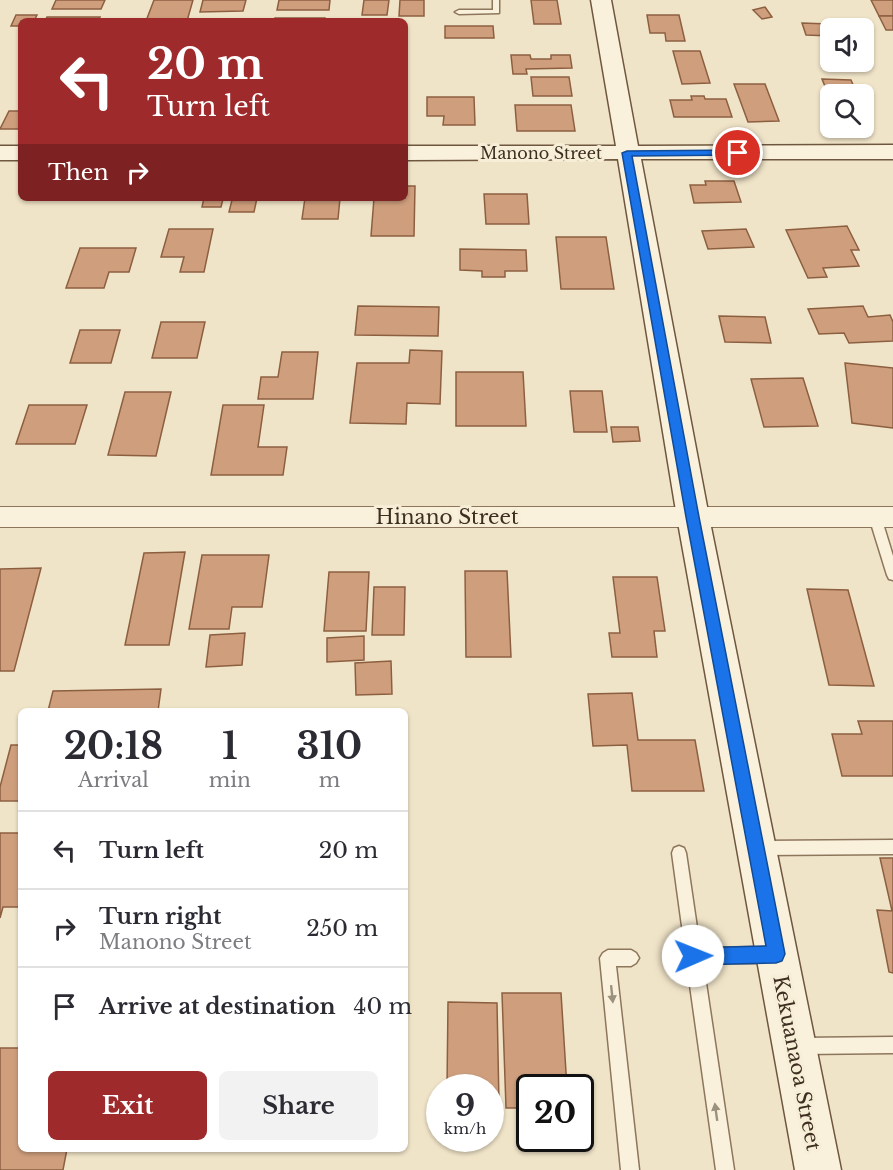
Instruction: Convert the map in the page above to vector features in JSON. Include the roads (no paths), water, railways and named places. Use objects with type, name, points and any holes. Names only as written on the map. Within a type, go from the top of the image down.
[{"type":"street","name":"Kekuanaoa Street","points":[[600,0],[693,517],[818,1170]]},
{"type":"street","name":"Manono Street","points":[[408,153],[893,152]]},
{"type":"street","points":[[0,153],[18,153]]},
{"type":"street","name":"Hinano Street","points":[[0,517],[884,517]]},
{"type":"lane","points":[[459,12],[497,12],[496,0]]},
{"type":"lane","points":[[884,517],[893,574]]},
{"type":"lane","points":[[756,848],[893,847]]},
{"type":"lane","points":[[679,853],[687,956],[725,1170]]},
{"type":"lane","points":[[687,956],[776,954]]},
{"type":"lane","points":[[630,1170],[608,958],[631,958]]},
{"type":"lane","points":[[796,1046],[893,1046]]}]
